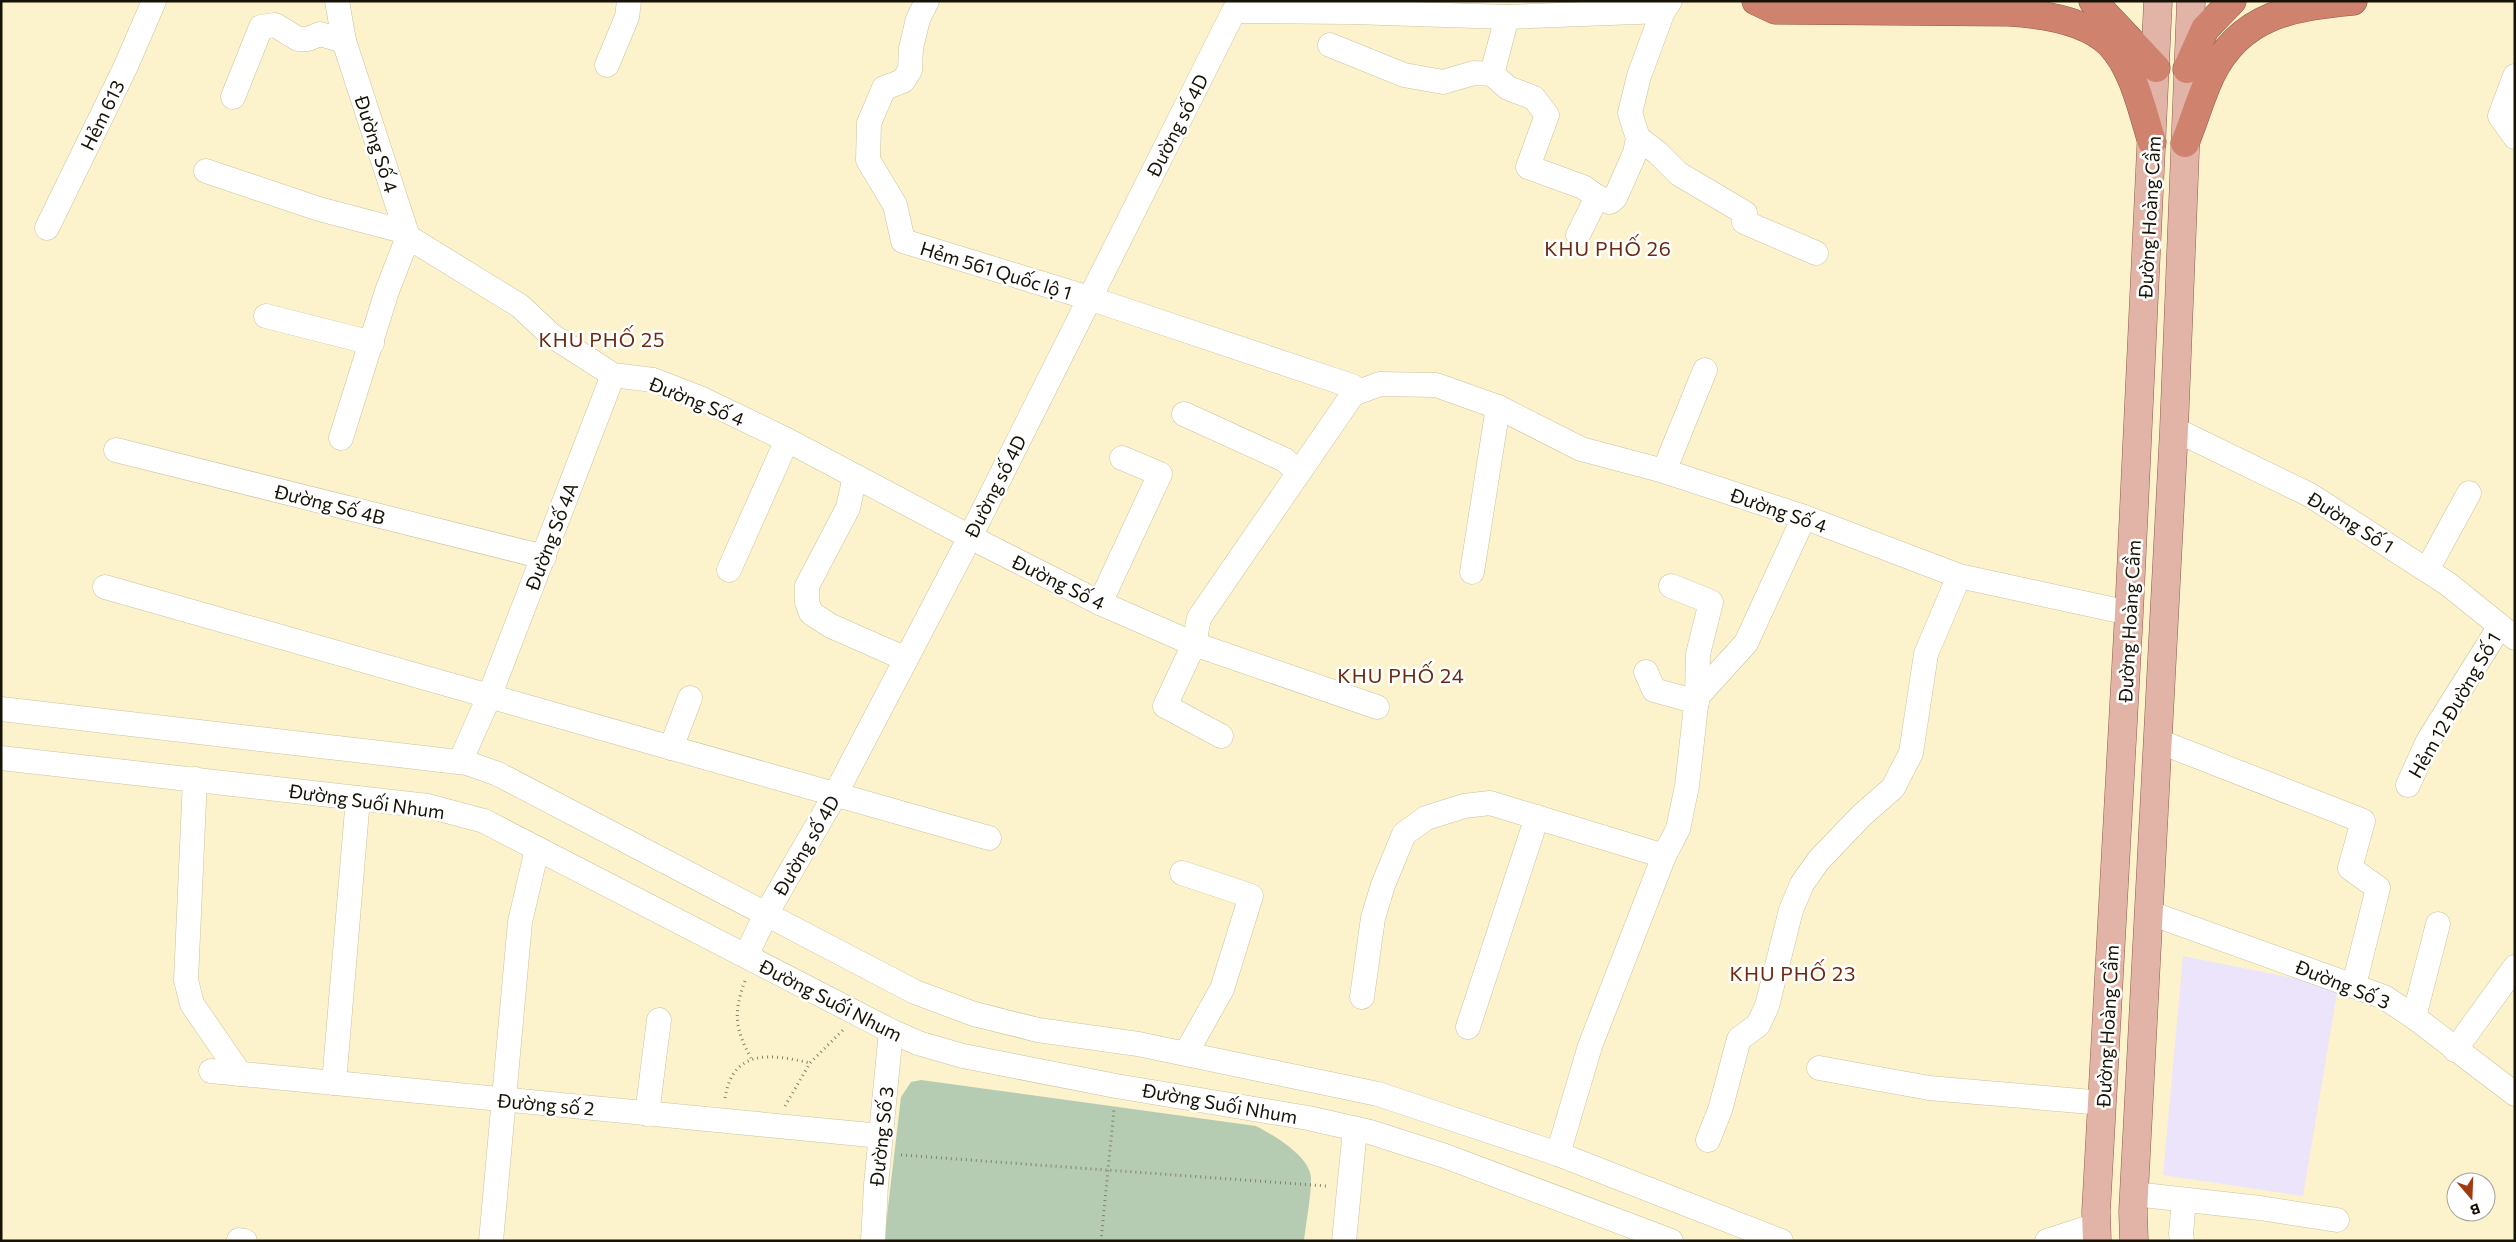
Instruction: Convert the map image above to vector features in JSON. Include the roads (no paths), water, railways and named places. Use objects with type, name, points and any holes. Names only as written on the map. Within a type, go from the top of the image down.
[{"type":"highway","points":[[1756,1],[1775,10],[2009,12],[2034,14],[2076,24],[2109,44],[2121,60],[2131,79],[2152,142]]},
{"type":"highway","points":[[2093,1],[2156,68]]},
{"type":"highway","points":[[2187,69],[2205,29],[2232,1]]},
{"type":"highway","points":[[2186,143],[2211,74],[2230,44],[2258,22],[2277,14],[2312,6],[2353,1]]},
{"type":"main road","name":"Đường Hoàng Cầm","points":[[2097,1233],[2158,1]]},
{"type":"main road","name":"Đường Hoàng Cầm","points":[[2134,1241],[2134,1194],[2174,429],[2191,1]]},
{"type":"street","name":"Hẻm 613","points":[[47,228],[126,66],[154,1]]},
{"type":"street","name":"Đường Số 4","points":[[336,1],[344,41],[406,232],[520,306],[550,334],[613,375],[653,380],[702,399],[787,440],[970,537],[1100,603],[1194,644],[1377,707]]},
{"type":"street","points":[[607,65],[627,17],[629,1]]},
{"type":"street","name":"Hẻm 561 Quốc lộ 1","points":[[927,1],[918,19],[910,70],[903,81],[884,88],[869,123],[868,160],[896,205],[903,241],[1089,298]]},
{"type":"street","points":[[1235,5],[1352,12],[1507,17],[1667,6],[1639,76],[1630,113],[1638,138],[1635,153],[1615,198],[1610,202],[1597,197],[1583,187],[1528,167],[1547,116],[1534,98],[1508,88],[1492,74],[1474,73],[1443,82],[1404,75],[1330,44]]},
{"type":"street","name":"Đường số 4D","points":[[749,958],[766,914],[835,795],[970,537],[1235,5]]},
{"type":"street","points":[[1492,74],[1507,17]]},
{"type":"street","points":[[233,97],[261,27],[275,25],[298,39],[320,34],[344,41]]},
{"type":"street","points":[[2515,76],[2500,116],[2515,137]]},
{"type":"street","points":[[1638,138],[1679,174],[1745,213],[1744,222],[1816,253]]},
{"type":"street","points":[[206,171],[319,209],[406,232],[341,438]]},
{"type":"street","points":[[1578,235],[1597,197]]},
{"type":"street","points":[[1089,298],[1352,386],[1353,394],[1199,618],[1194,644],[1166,706],[1221,736]]},
{"type":"street","points":[[266,316],[372,343]]},
{"type":"street","points":[[1664,472],[1706,370]]},
{"type":"street","name":"Đường Số 4A","points":[[460,762],[489,697],[613,375]]},
{"type":"street","name":"Đường Số 4","points":[[1353,394],[1380,384],[1436,385],[1498,407],[1581,449],[1664,472],[1804,517],[1959,576],[2129,613]]},
{"type":"street","points":[[1472,572],[1498,407]]},
{"type":"street","points":[[1184,414],[1286,460],[1298,473]]},
{"type":"street","name":"Đường Số 1","points":[[2174,429],[2310,495],[2448,584],[2510,632]]},
{"type":"street","points":[[729,570],[787,440]]},
{"type":"street","name":"Đường Số 4B","points":[[116,450],[544,557]]},
{"type":"street","points":[[1100,603],[1160,474],[1122,458]]},
{"type":"street","points":[[855,476],[848,508],[807,586],[807,602],[811,613],[831,626],[906,659]]},
{"type":"street","points":[[2427,570],[2469,493]]},
{"type":"street","points":[[1697,700],[1746,643],[1804,517]]},
{"type":"street","points":[[1708,1140],[1720,1110],[1739,1039],[1758,1025],[1767,1006],[1790,910],[1802,884],[1824,854],[1862,815],[1893,788],[1911,753],[1926,654],[1959,576]]},
{"type":"street","points":[[1558,1154],[1590,1046],[1664,856],[1678,829],[1687,786],[1697,700],[1698,654],[1711,602],[1671,586]]},
{"type":"street","points":[[105,588],[989,838]]},
{"type":"street","name":"Hẻm 12 Đường Số 1","points":[[2408,785],[2428,742],[2510,632]]},
{"type":"street","points":[[1646,672],[1654,690],[1697,700]]},
{"type":"street","points":[[671,748],[690,698]]},
{"type":"street","points":[[1,709],[460,762],[498,774],[915,992],[974,1014],[1038,1030],[1138,1044],[1186,1053],[1378,1094],[1558,1154],[1781,1241]]},
{"type":"street","points":[[2158,741],[2363,821],[2350,868],[2378,888],[2354,985]]},
{"type":"street","name":"Đường Suối Nhum","points":[[1,758],[428,806],[484,821],[891,1031],[918,1043],[963,1056],[1116,1086],[1308,1118],[1355,1129],[1445,1156],[1671,1241]]},
{"type":"street","points":[[195,779],[186,980],[192,1004],[240,1074]]},
{"type":"street","points":[[334,1084],[358,798]]},
{"type":"street","points":[[1362,997],[1373,918],[1383,885],[1404,834],[1426,818],[1472,805],[1490,803],[1664,856]]},
{"type":"street","points":[[1468,1027],[1537,817]]},
{"type":"street","points":[[491,1241],[520,922],[537,849]]},
{"type":"street","points":[[1182,873],[1252,896],[1222,989],[1186,1053]]},
{"type":"street","name":"Đường Số 3","points":[[2150,913],[2384,997],[2414,1017],[2515,1094]]},
{"type":"street","points":[[2414,1017],[2438,924]]},
{"type":"street","points":[[2456,1050],[2515,967]]},
{"type":"street","points":[[647,1114],[659,1020]]},
{"type":"street","name":"Đường Số 3","points":[[873,1241],[891,1031]]},
{"type":"street","points":[[1819,1068],[1929,1088],[2103,1103]]},
{"type":"street","name":"Đường số 2","points":[[211,1071],[781,1127],[880,1145]]},
{"type":"street","points":[[1344,1241],[1355,1129]]},
{"type":"street","points":[[2134,1194],[2337,1220]]},
{"type":"street","points":[[2182,1241],[2184,1200]]},
{"type":"street","points":[[2047,1241],[2097,1233]]},
{"type":"street","points":[[240,1240],[245,1241]]},
{"type":"district","name":"KHU PHỐ 26","points":[[1608,248]]},
{"type":"district","name":"KHU PHỐ 25","points":[[602,339]]},
{"type":"district","name":"KHU PHỐ 24","points":[[1401,675]]},
{"type":"district","name":"KHU PHỐ 23","points":[[1793,973]]}]
